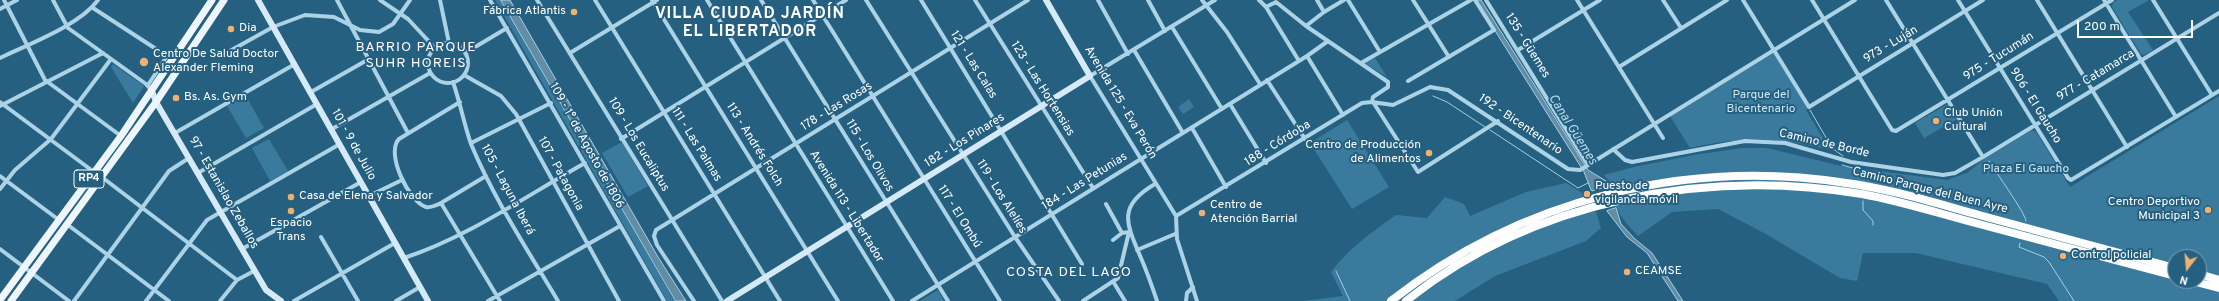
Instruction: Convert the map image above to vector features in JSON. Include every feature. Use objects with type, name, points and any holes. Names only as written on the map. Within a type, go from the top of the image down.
[{"type":"highway","name":"Camino Parque del Buen Ayre","points":[[1406,301],[1438,278],[1511,238],[1594,203],[1610,194],[1661,182],[1727,176],[1779,176],[1839,182],[1895,193],[2167,266]]},
{"type":"highway","name":"Camino Parque del Buen Ayre","points":[[1391,301],[1418,280],[1484,240],[1531,219],[1569,205],[1614,202],[1666,191],[1720,186],[1775,185],[1834,190],[1892,201],[2167,274]]},
{"type":"highway","points":[[2207,276],[2219,280]]},
{"type":"highway","points":[[1411,301],[1438,278]]},
{"type":"highway","points":[[2207,285],[2219,288]]},
{"type":"main road","name":"RP4","points":[[0,300],[121,136],[170,58],[212,0]]},
{"type":"main road","name":"RP4","points":[[11,301],[103,178],[224,0]]},
{"type":"street","points":[[4,0],[26,45],[47,82],[121,136]]},
{"type":"street","points":[[0,9],[17,0]]},
{"type":"street","points":[[53,0],[66,25],[150,88]]},
{"type":"street","points":[[0,58],[83,17],[93,8],[98,0]]},
{"type":"street","name":"101 - 9 de Julio","points":[[258,0],[428,301]]},
{"type":"street","points":[[337,0],[408,133]]},
{"type":"street","points":[[380,0],[401,14],[435,48]]},
{"type":"street","points":[[228,52],[273,27],[299,16],[314,15],[334,17],[365,31],[379,32],[393,24],[410,0]]},
{"type":"street","points":[[440,0],[449,43]]},
{"type":"street","name":"109 - 1° de Agosto de 1806","points":[[490,0],[551,103],[664,301]]},
{"type":"street","name":"109 - Los Eucaliptus","points":[[536,0],[722,301]]},
{"type":"street","name":"111 - Las Palmas","points":[[594,0],[780,301]]},
{"type":"street","name":"Avenida 113 - Libertador","points":[[707,0],[893,301]]},
{"type":"street","name":"115 - Los Olivos","points":[[762,0],[886,203],[948,301]]},
{"type":"street","name":"117 - El Ombú","points":[[813,0],[1000,301]]},
{"type":"street","points":[[621,139],[706,88],[846,0]]},
{"type":"street","name":"119 - Los Alelíes","points":[[866,0],[1015,237],[1059,301]]},
{"type":"street","name":"121 - Las Calas","points":[[921,0],[1053,213],[1082,264]]},
{"type":"street","name":"123 - Las Hortensias","points":[[975,0],[1093,188]]},
{"type":"street","name":"178 - Las Rosas","points":[[694,301],[657,245],[654,236],[656,230],[715,195],[756,168],[1028,0]]},
{"type":"street","name":"Avenida 125 - Eva Perón","points":[[1046,0],[1090,76],[1176,216]]},
{"type":"street","points":[[1098,0],[1128,54]]},
{"type":"street","points":[[1148,0],[1165,31]]},
{"type":"street","points":[[1202,0],[1227,32],[1260,84]]},
{"type":"street","name":"182 - Los Pinares","points":[[727,301],[1215,0]]},
{"type":"street","points":[[1259,0],[1266,7],[1299,61]]},
{"type":"street","points":[[1317,0],[1324,12]]},
{"type":"street","points":[[1306,26],[1324,12],[1344,0]]},
{"type":"street","points":[[1348,0],[1380,52]]},
{"type":"street","points":[[1413,0],[1449,57]]},
{"type":"street","points":[[1266,7],[1274,2],[1306,26],[1361,63],[1429,26],[1472,0]]},
{"type":"street","points":[[1408,82],[1494,30],[1475,0]]},
{"type":"street","name":"135 - Güemes","points":[[1486,0],[1588,165]]},
{"type":"street","points":[[1577,0],[1663,138]]},
{"type":"street","points":[[1518,50],[1600,0]]},
{"type":"street","points":[[1663,0],[1681,28]]},
{"type":"street","points":[[1619,67],[1727,0]]},
{"type":"street","points":[[1743,0],[1774,50]]},
{"type":"street","points":[[1812,0],[1859,76]]},
{"type":"street","name":"192 - Bicentenario","points":[[1372,102],[1393,105],[1426,88],[1439,87],[1454,93],[1568,169],[1580,170],[1855,0]]},
{"type":"street","points":[[1886,0],[1983,157]]},
{"type":"street","name":"906 - El Gaucho","points":[[1958,0],[2068,178],[2071,180],[2127,147]]},
{"type":"street","name":"973 - Luján","points":[[1774,50],[1809,107],[1983,0]]},
{"type":"street","points":[[2037,0],[2127,147],[2219,91]]},
{"type":"street","name":"975 - Tucumán","points":[[1859,76],[1892,130],[1896,131],[2058,33],[2105,2],[2112,0]]},
{"type":"street","points":[[2154,0],[2212,95]]},
{"type":"street","points":[[570,53],[654,1]]},
{"type":"street","name":"113 - Andrés Folch","points":[[654,1],[838,301]]},
{"type":"street","points":[[2105,2],[2176,117]]},
{"type":"street","points":[[93,8],[170,58]]},
{"type":"street","name":"977 - Catamarca","points":[[1983,157],[2219,13]]},
{"type":"street","points":[[1172,27],[1222,109]]},
{"type":"street","points":[[465,53],[507,28]]},
{"type":"street","name":"184 - Las Petunias","points":[[912,301],[1192,128],[1260,84],[1307,56],[1328,41]]},
{"type":"street","points":[[449,43],[459,47],[465,53],[468,65],[464,75],[453,82],[443,82],[430,73],[428,62],[431,52],[435,48],[449,43]]},
{"type":"street","points":[[1134,50],[1184,133]]},
{"type":"street","points":[[94,172],[51,139],[1,104],[102,53]]},
{"type":"street","points":[[1307,56],[1342,115]]},
{"type":"street","points":[[0,189],[15,170],[51,139],[111,59]]},
{"type":"street","points":[[311,92],[369,59]]},
{"type":"street","name":"188 - Córdoba","points":[[1176,216],[1266,163],[1342,115],[1365,102],[1372,102],[1373,96],[1386,88],[1388,82],[1361,63]]},
{"type":"street","points":[[175,133],[295,64]]},
{"type":"street","points":[[332,129],[430,73]]},
{"type":"street","name":"107 - Patagonia","points":[[464,75],[501,96],[519,120],[619,301]]},
{"type":"street","points":[[1267,80],[1305,139]]},
{"type":"street","name":"105 - Laguna Iberá","points":[[453,82],[471,143],[486,176],[503,210],[558,301]]},
{"type":"street","name":"97 - Estanislao Zeballos","points":[[150,88],[156,102],[254,271],[268,293],[281,301]]},
{"type":"street","points":[[460,102],[399,138],[395,145],[395,154],[402,180],[420,204],[430,207],[441,203],[486,176]]},
{"type":"street","points":[[1372,102],[1418,172],[1498,122]]},
{"type":"street","points":[[471,143],[551,103]]},
{"type":"street","points":[[198,173],[317,104]]},
{"type":"street","points":[[1230,104],[1266,163]]},
{"type":"street","points":[[1192,128],[1226,187]]},
{"type":"street","name":"Camino de Borde","points":[[1613,149],[1625,160],[1632,162],[1735,142],[1772,142],[1797,145],[1851,162],[1946,175],[1959,171],[1983,157]]},
{"type":"street","points":[[146,301],[204,223],[340,144]]},
{"type":"street","points":[[74,301],[169,171],[189,158]]},
{"type":"street","points":[[404,258],[429,250],[458,235],[585,163]]},
{"type":"street","points":[[0,176],[59,220]]},
{"type":"street","points":[[103,178],[237,280]]},
{"type":"street","points":[[368,196],[402,180]]},
{"type":"street","points":[[242,250],[361,182]]},
{"type":"street","points":[[1083,301],[1114,283],[1120,272],[1129,232],[1130,207],[1138,195],[1155,184]]},
{"type":"street","points":[[441,203],[458,235],[500,301]]},
{"type":"street","points":[[1106,204],[1122,233]]},
{"type":"street","points":[[1176,216],[1176,234],[1197,301]]},
{"type":"street","points":[[68,225],[169,301]]},
{"type":"street","points":[[488,301],[620,226]]},
{"type":"street","points":[[1113,240],[1122,233],[1129,232]]},
{"type":"street","points":[[1129,232],[1157,301]]},
{"type":"street","points":[[1137,250],[1176,234]]},
{"type":"street","points":[[322,237],[358,301]]},
{"type":"street","points":[[294,301],[396,243]]},
{"type":"street","points":[[0,249],[69,301]]},
{"type":"street","points":[[220,301],[237,280],[254,271]]},
{"type":"street","points":[[1114,283],[1125,301]]},
{"type":"street","points":[[396,301],[420,287]]},
{"type":"street","points":[[1186,301],[1187,292],[1193,287]]},
{"type":"green space","points":[[495,0],[500,0],[512,18],[675,301],[667,301]]},
{"type":"green space","points":[[2117,0],[2149,0],[2128,12],[2153,50],[2144,55],[2141,54],[2112,7],[2113,3]]},
{"type":"green space","name":"Parque del Bicentenario","points":[[1774,53],[1808,108],[1806,110],[1830,150],[1776,140],[1727,141],[1690,148],[1670,116]]},
{"type":"green space","points":[[1375,58],[1387,77],[1364,63]]},
{"type":"green space","points":[[113,64],[144,86],[133,103],[111,67]]},
{"type":"green space","points":[[246,96],[264,128],[246,138],[227,106]]},
{"type":"green space","name":"Plaza El Gaucho","points":[[2219,96],[2219,301],[2059,301],[2047,284],[1916,253],[1863,253],[1857,281],[1840,278],[1764,233],[1718,209],[1672,212],[1638,236],[1628,225],[1615,206],[1611,191],[1612,184],[1604,175],[1634,167],[1694,155],[1742,148],[1767,148],[1841,166],[1947,180],[1967,173],[1984,159],[2032,130],[2037,133],[2070,187]]},
{"type":"green space","points":[[1189,99],[1194,107],[1183,114],[1178,107]]},
{"type":"green space","name":"Club Unión Cultural","points":[[1948,104],[1957,119],[1924,138],[1915,123]]},
{"type":"green space","points":[[1347,120],[1389,187],[1352,209],[1310,143]]},
{"type":"green space","points":[[269,139],[288,171],[270,181],[252,148]]},
{"type":"green space","points":[[622,142],[648,186],[628,197],[602,153]]},
{"type":"green space","points":[[1566,183],[1592,199],[1601,228],[1586,241],[1495,276],[1455,301],[1302,301],[1343,296],[1331,272],[1345,255],[1396,215],[1427,218],[1445,197],[1464,204],[1470,216],[1526,192]]},
{"type":"green space","points":[[938,290],[944,301],[920,301]]},
{"type":"shaded area","points":[[501,0],[510,0],[658,257],[686,301],[676,301]]},
{"type":"shaded area","name":"Canal Güemes","points":[[1476,0],[1481,0],[1588,170],[1611,184],[1610,186],[1591,190],[1584,172]]},
{"type":"shaded area","points":[[1616,208],[1621,224],[1635,239],[1652,253],[1683,301],[1678,301],[1647,253],[1627,237],[1607,211]]},
{"type":"waterway","points":[[1433,96],[1447,102],[1485,127]]},
{"type":"waterway","points":[[1810,110],[1832,148],[1843,156]]},
{"type":"waterway","points":[[1490,130],[1578,188],[1588,183]]},
{"type":"waterway","points":[[1989,161],[2016,202],[2026,221]]},
{"type":"waterway","points":[[1842,165],[1860,170],[1867,179]]},
{"type":"waterway","points":[[1863,201],[1863,210],[1873,221],[1873,225]]},
{"type":"waterway","points":[[2020,243],[2019,247],[2044,257],[2049,262],[2074,301]]},
{"type":"waterway","points":[[1336,271],[1350,301]]},
{"type":"place","name":"Fábrica Atlantis","points":[[574,12]]},
{"type":"place","name":"Dia","points":[[231,29]]},
{"type":"place","name":"Centro De Salud Doctor Alexander Fleming","points":[[144,62]]},
{"type":"place","name":"Bs. As. Gym","points":[[176,98]]},
{"type":"place","name":"Club Unión Cultural","points":[[1936,121]]},
{"type":"place","name":"Centro de Producción de Alimentos","points":[[1429,153]]},
{"type":"place","name":"Puesto de vigilancia móvil","points":[[1587,194]]},
{"type":"place","name":"Casa de Elena y Salvador","points":[[291,197]]},
{"type":"place","name":"Centro Deportivo Municipal 3","points":[[2208,210]]},
{"type":"place","name":"Espacio Trans","points":[[291,211]]},
{"type":"place","name":"Centro de Atención Barrial","points":[[1202,213]]},
{"type":"place","name":"Control policial","points":[[2063,256]]},
{"type":"place","name":"CEAMSE","points":[[1627,272]]},
{"type":"district","name":"VILLA CIUDAD JARDÍN EL LIBERTADOR","points":[[750,24]]},
{"type":"district","name":"BARRIO PARQUE SUHR HOREIS","points":[[416,56]]},
{"type":"district","name":"COSTA DEL LAGO","points":[[1069,273]]}]
